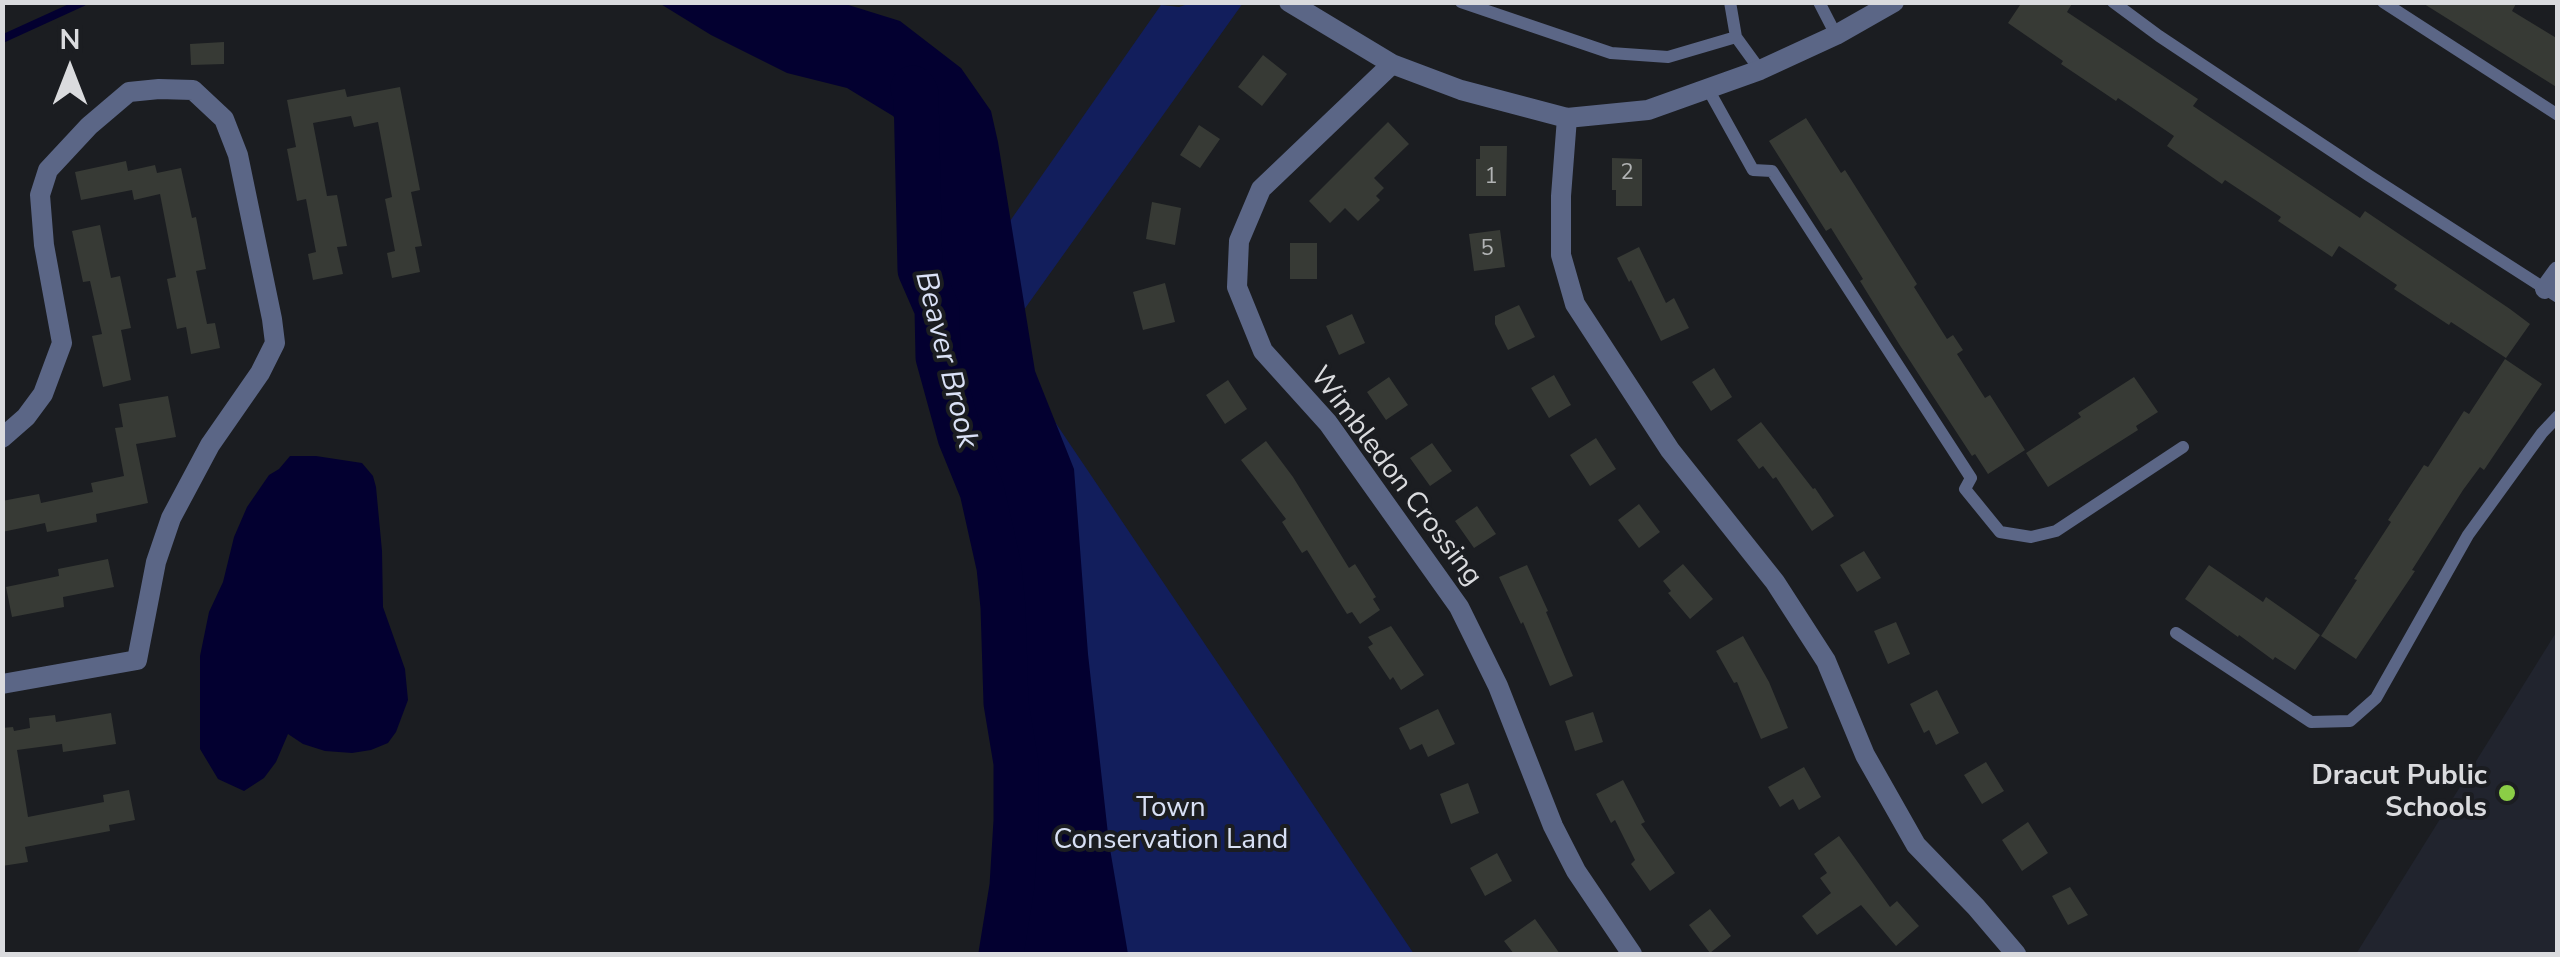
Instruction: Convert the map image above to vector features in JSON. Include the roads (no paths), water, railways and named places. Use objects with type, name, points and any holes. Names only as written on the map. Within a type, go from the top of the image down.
[{"type":"street","points":[[1289,2],[1392,64],[1461,90],[1566,118],[1648,110],[1708,89],[1836,35],[1894,2]]},
{"type":"street","name":"Wimbledon Crossing","points":[[1392,64],[1261,190],[1239,241],[1237,288],[1264,351],[1328,423],[1459,607],[1498,686],[1553,826],[1576,871],[1632,954]]},
{"type":"street","points":[[2,438],[26,417],[43,394],[62,342],[44,244],[40,196],[48,170],[89,126],[129,92],[193,90],[224,118],[238,156],[275,344],[210,445],[170,518],[156,562],[137,660],[2,684]]},
{"type":"street","points":[[1566,118],[1561,256],[1575,304],[1670,450],[1775,582],[1816,646],[1865,755],[1916,844],[2016,954]]},
{"type":"street","points":[[2551,293],[2558,271]]},
{"type":"lane","points":[[1461,2],[1610,53],[1668,57],[1736,37]]},
{"type":"lane","points":[[1730,2],[1736,37],[1760,70]]},
{"type":"lane","points":[[1819,2],[1836,35]]},
{"type":"lane","points":[[2113,2],[2158,36],[2551,293]]},
{"type":"lane","points":[[2384,2],[2558,115]]},
{"type":"lane","points":[[1708,89],[1752,170],[1772,171],[1971,478],[1966,489],[2000,532],[2030,537],[2056,530],[2183,447]]},
{"type":"lane","points":[[2176,633],[2311,722],[2350,722],[2376,698],[2468,536],[2558,416]]},
{"type":"waterway","points":[[2,39],[83,2]]},
{"type":"waterway","name":"Beaver Brook","points":[[913,88],[920,270],[937,309],[938,357],[960,437],[982,491],[999,567],[1006,703],[1016,763],[1012,886],[1001,954]]},
{"type":"place","name":"Dracut Public Schools","points":[[2507,793]]},
{"type":"park label","name":"Town Conservation Land","points":[[1171,825]]}]
